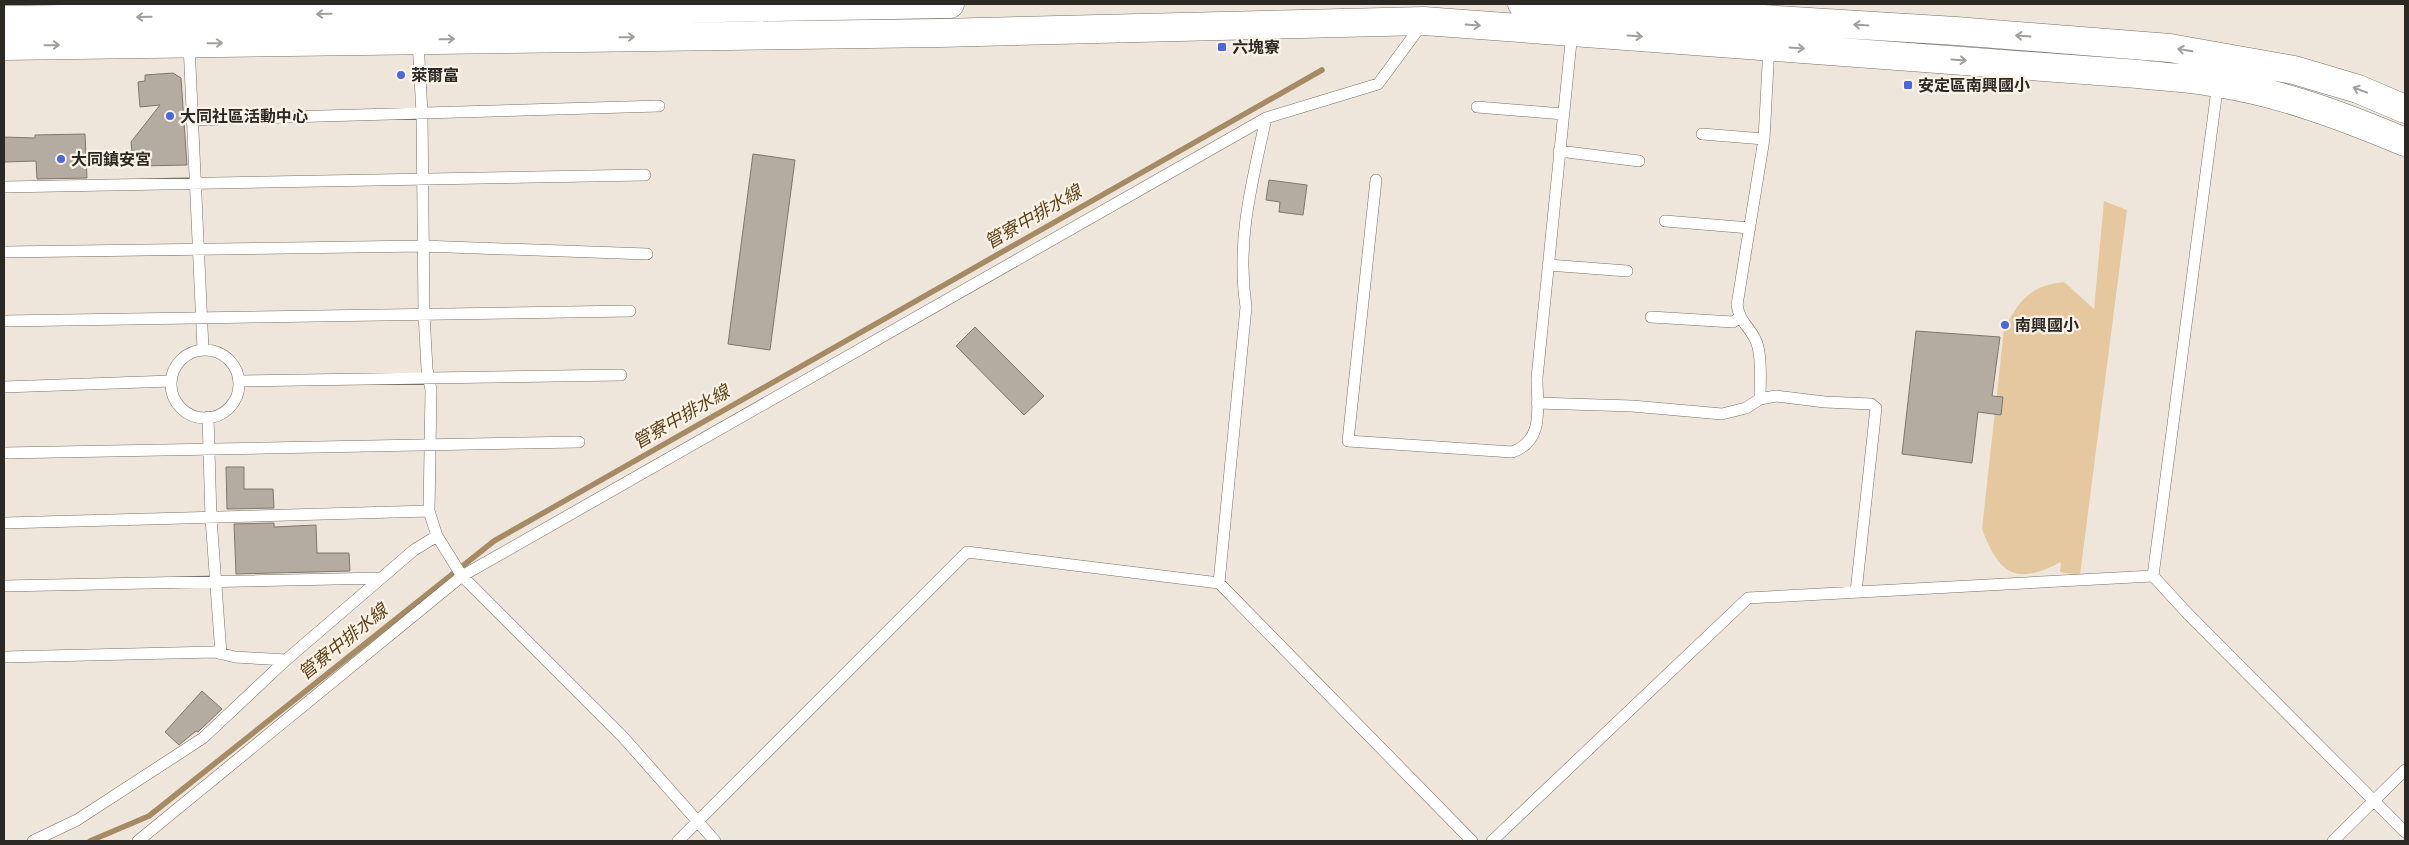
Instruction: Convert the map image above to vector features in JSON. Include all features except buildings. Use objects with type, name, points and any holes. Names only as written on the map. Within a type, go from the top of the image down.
[{"type":"main road","points":[[4,20],[188,24],[364,22],[417,27],[950,4]]},
{"type":"main road","points":[[1522,4],[1956,31],[2170,48],[2285,99],[2345,118],[2405,142]]},
{"type":"main road","points":[[599,20],[1167,28],[1424,21],[2138,74],[2220,69],[2303,72],[2358,89],[2405,109]]},
{"type":"main road","points":[[4,46],[188,24]]},
{"type":"lane","points":[[138,841],[462,576],[1266,118],[1378,84],[1424,21]]},
{"type":"lane","points":[[188,24],[203,349]]},
{"type":"lane","points":[[417,27],[422,114],[421,179],[424,314],[428,378],[431,390],[429,511],[438,536],[462,576],[623,737],[715,841]]},
{"type":"lane","points":[[1376,180],[1348,440],[1512,452],[1525,448],[1532,439],[1538,421],[1537,378],[1572,32]]},
{"type":"lane","points":[[1760,399],[1758,347],[1752,333],[1739,318],[1737,305],[1764,138],[1769,46]]},
{"type":"lane","points":[[2220,69],[2154,576],[2188,614],[2405,832]]},
{"type":"lane","points":[[191,120],[659,106]]},
{"type":"lane","points":[[1477,107],[1563,114]]},
{"type":"lane","points":[[1219,583],[1246,308],[1241,275],[1244,222],[1266,118]]},
{"type":"lane","points":[[1702,134],[1764,138]]},
{"type":"lane","points":[[1559,151],[1639,161]]},
{"type":"lane","points":[[4,187],[645,175]]},
{"type":"lane","points":[[1665,221],[1750,228]]},
{"type":"lane","points":[[4,252],[422,246],[647,254]]},
{"type":"lane","points":[[1548,265],[1628,271]]},
{"type":"lane","points":[[4,322],[630,310]]},
{"type":"lane","points":[[1651,317],[1733,322],[1739,318]]},
{"type":"lane","points":[[203,349],[221,353],[235,366],[240,381],[238,398],[228,410],[208,417],[197,417],[181,407],[173,395],[170,381],[175,367],[185,356],[203,349]]},
{"type":"lane","points":[[240,381],[621,375]]},
{"type":"lane","points":[[4,387],[170,381]]},
{"type":"lane","points":[[1537,403],[1632,406],[1722,414],[1746,408],[1760,399],[1776,396],[1825,402],[1871,404],[1876,408],[1856,592]]},
{"type":"lane","points":[[208,417],[214,581],[221,654]]},
{"type":"lane","points":[[4,453],[579,442]]},
{"type":"lane","points":[[4,523],[429,511]]},
{"type":"lane","points":[[33,841],[77,820],[186,751],[203,738],[286,660],[381,578],[414,550],[438,536]]},
{"type":"lane","points":[[678,841],[967,552],[1219,583],[1472,841]]},
{"type":"lane","points":[[1492,841],[1748,598],[2154,576]]},
{"type":"lane","points":[[4,586],[214,581],[228,583],[381,578]]},
{"type":"lane","points":[[4,657],[221,654],[235,657],[286,660]]},
{"type":"lane","points":[[2333,841],[2405,770]]},
{"type":"shaded area","points":[[2104,201],[2127,210],[2080,575],[2060,572],[2061,562],[2032,573],[2020,574],[2002,566],[1995,557],[1982,529],[2004,329],[2015,310],[2027,296],[2042,287],[2052,284],[2064,282],[2094,309]]},
{"type":"waterway","name":"管寮中排水線","points":[[90,841],[149,816],[494,541],[1322,70]]},
{"type":"place","name":"六塊寮","points":[[1222,47]]},
{"type":"place","name":"萊爾富","points":[[401,75]]},
{"type":"place","name":"安定區南興國小","points":[[1908,85]]},
{"type":"place","name":"大同社區活動中心","points":[[170,116]]},
{"type":"place","name":"大同鎮安宮","points":[[61,159]]},
{"type":"place","name":"南興國小","points":[[2005,325]]}]
